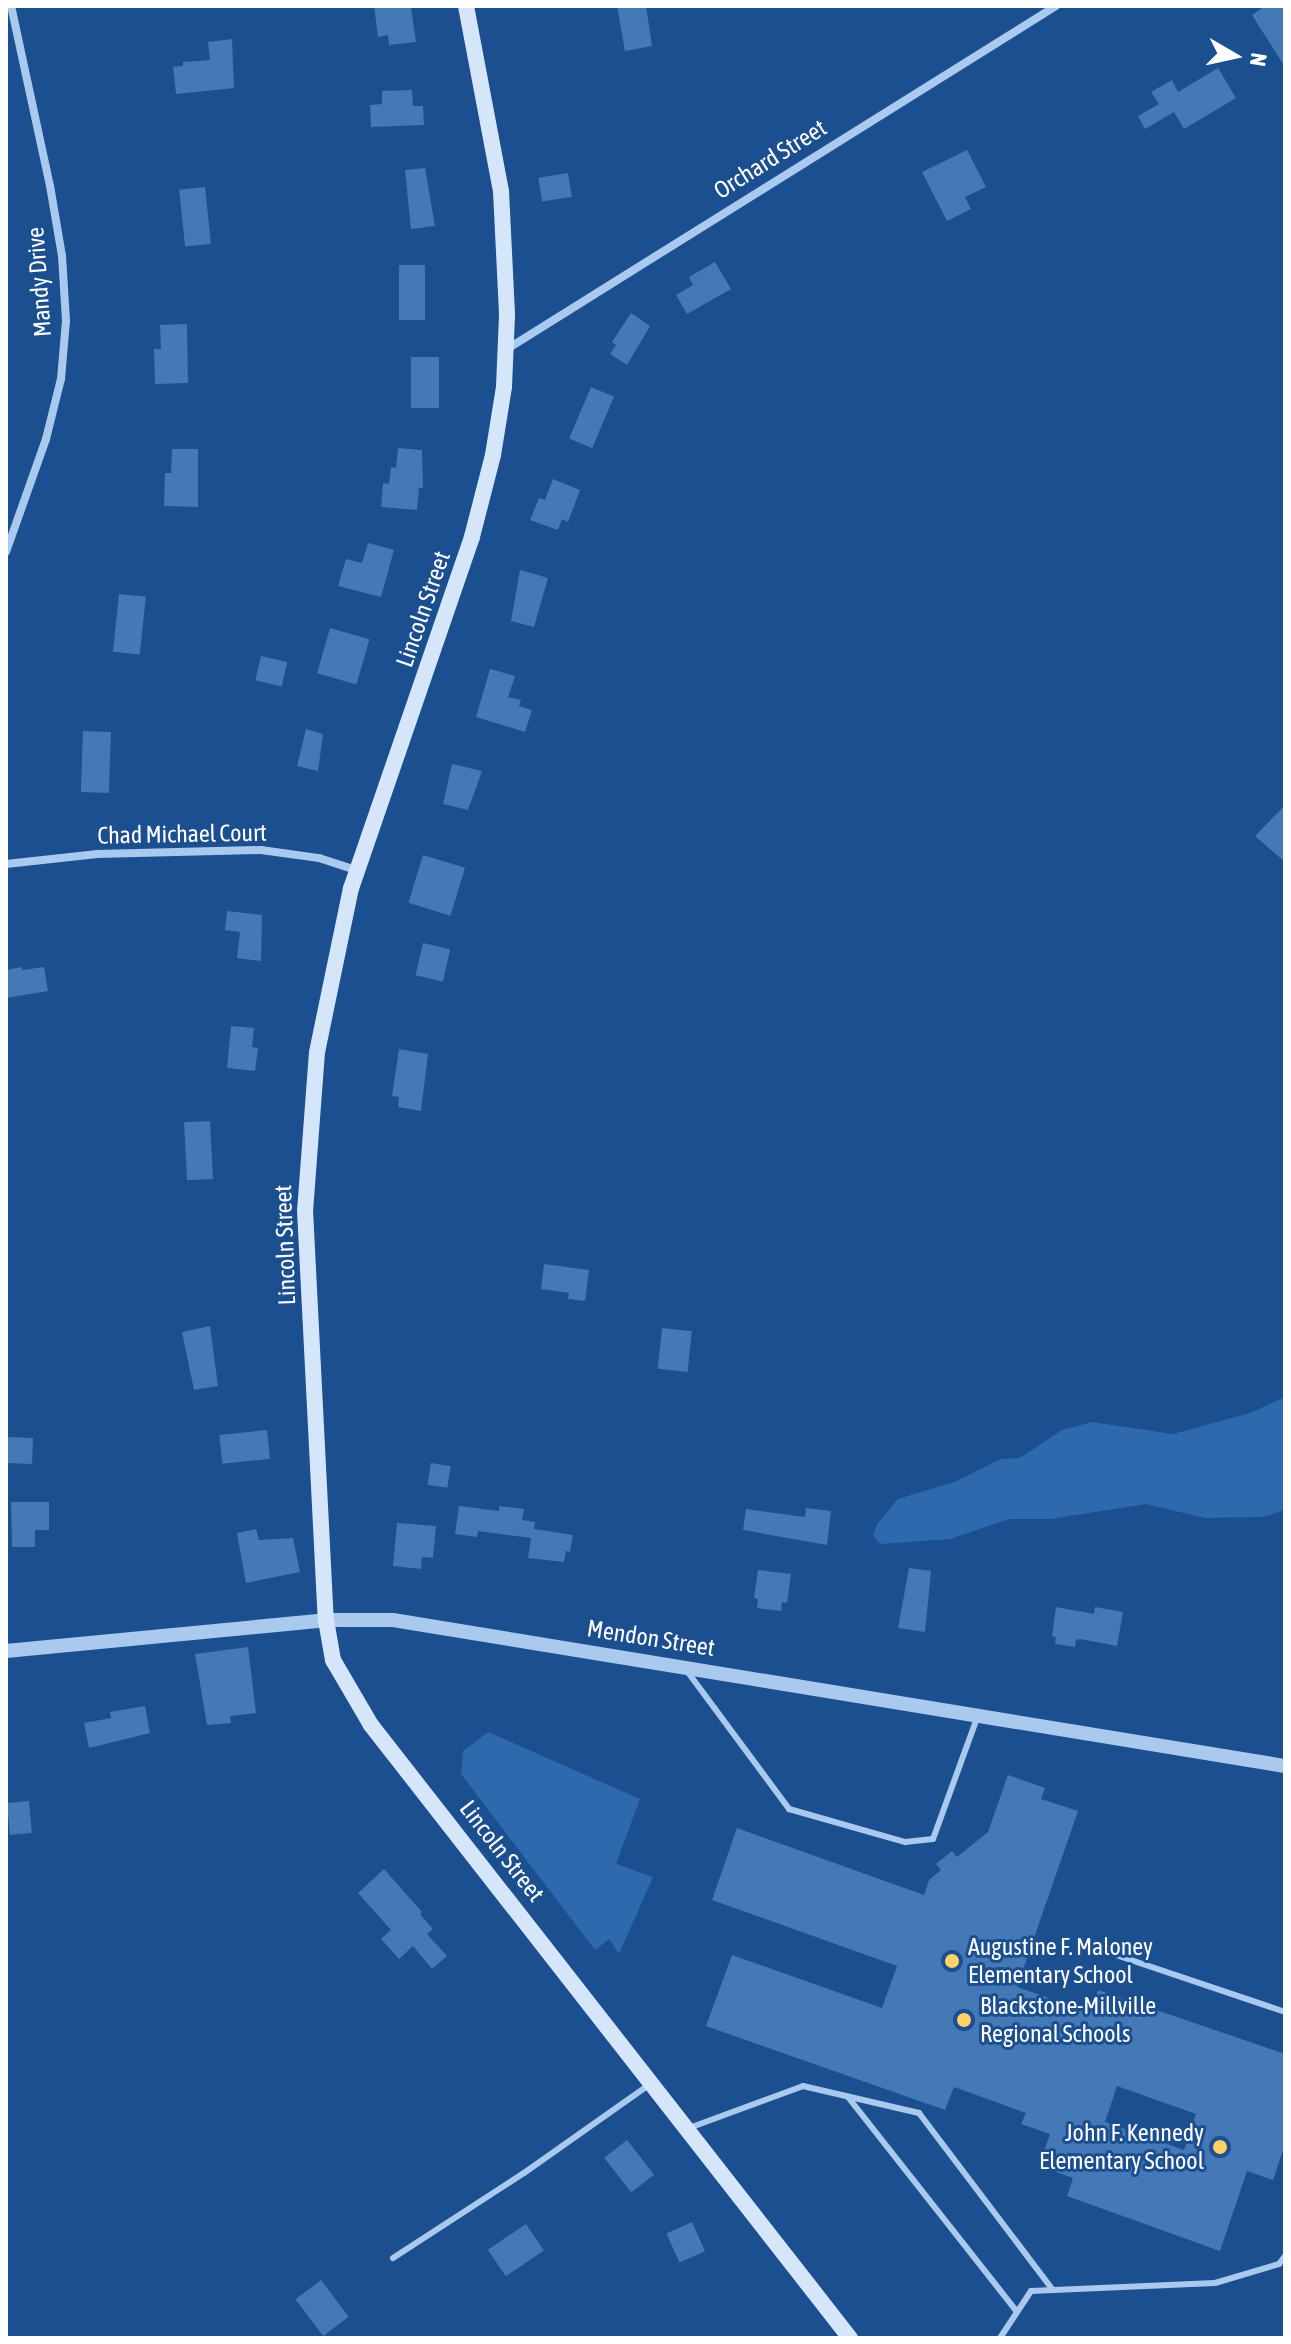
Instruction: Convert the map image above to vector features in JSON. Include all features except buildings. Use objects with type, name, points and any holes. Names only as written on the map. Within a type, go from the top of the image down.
[{"type":"main road","name":"Lincoln Street","points":[[466,6],[501,191],[506,349],[497,434],[472,537],[357,870],[321,1027],[310,1104],[306,1175],[326,1620],[333,1660],[371,1725],[689,2128],[850,2338]]},
{"type":"street","name":"Mandy Drive","points":[[6,552],[46,439],[61,379],[66,321],[62,256],[50,186],[11,6]]},
{"type":"street","name":"Orchard Street","points":[[506,349],[1056,6]]},
{"type":"street","name":"Chad Michael Court","points":[[6,864],[97,854],[261,850],[319,858],[357,870]]},
{"type":"street","name":"Mendon Street","points":[[6,1651],[326,1620],[393,1620],[683,1665],[1285,1766]]},
{"type":"lane","points":[[683,1665],[789,1809],[905,1842],[933,1839],[979,1714]]},
{"type":"lane","points":[[1116,1955],[1285,2012]]},
{"type":"lane","points":[[393,2258],[524,2173],[653,2082]]},
{"type":"lane","points":[[689,2128],[803,2086],[919,2113],[1053,2290]]},
{"type":"lane","points":[[848,2097],[1017,2312]]},
{"type":"lane","points":[[1000,2338],[1031,2291],[1215,2283],[1279,2264],[1285,2256]]},
{"type":"shaded area","points":[[1285,1397],[1285,1510],[1263,1517],[1205,1518],[1146,1504],[1051,1519],[1009,1519],[950,1539],[880,1544],[873,1535],[877,1524],[898,1499],[957,1481],[1001,1459],[1020,1458],[1062,1430],[1092,1422],[1173,1434],[1250,1413]]},
{"type":"shaded area","points":[[488,1732],[640,1799],[616,1864],[653,1877],[619,1954],[609,1939],[595,1950],[461,1774],[463,1751]]},
{"type":"place","name":"Augustine F. Maloney Elementary School","points":[[952,1961]]},
{"type":"place","name":"Blackstone-Millville Regional Schools","points":[[964,2020]]},
{"type":"place","name":"John F. Kennedy Elementary School","points":[[1220,2147]]}]
